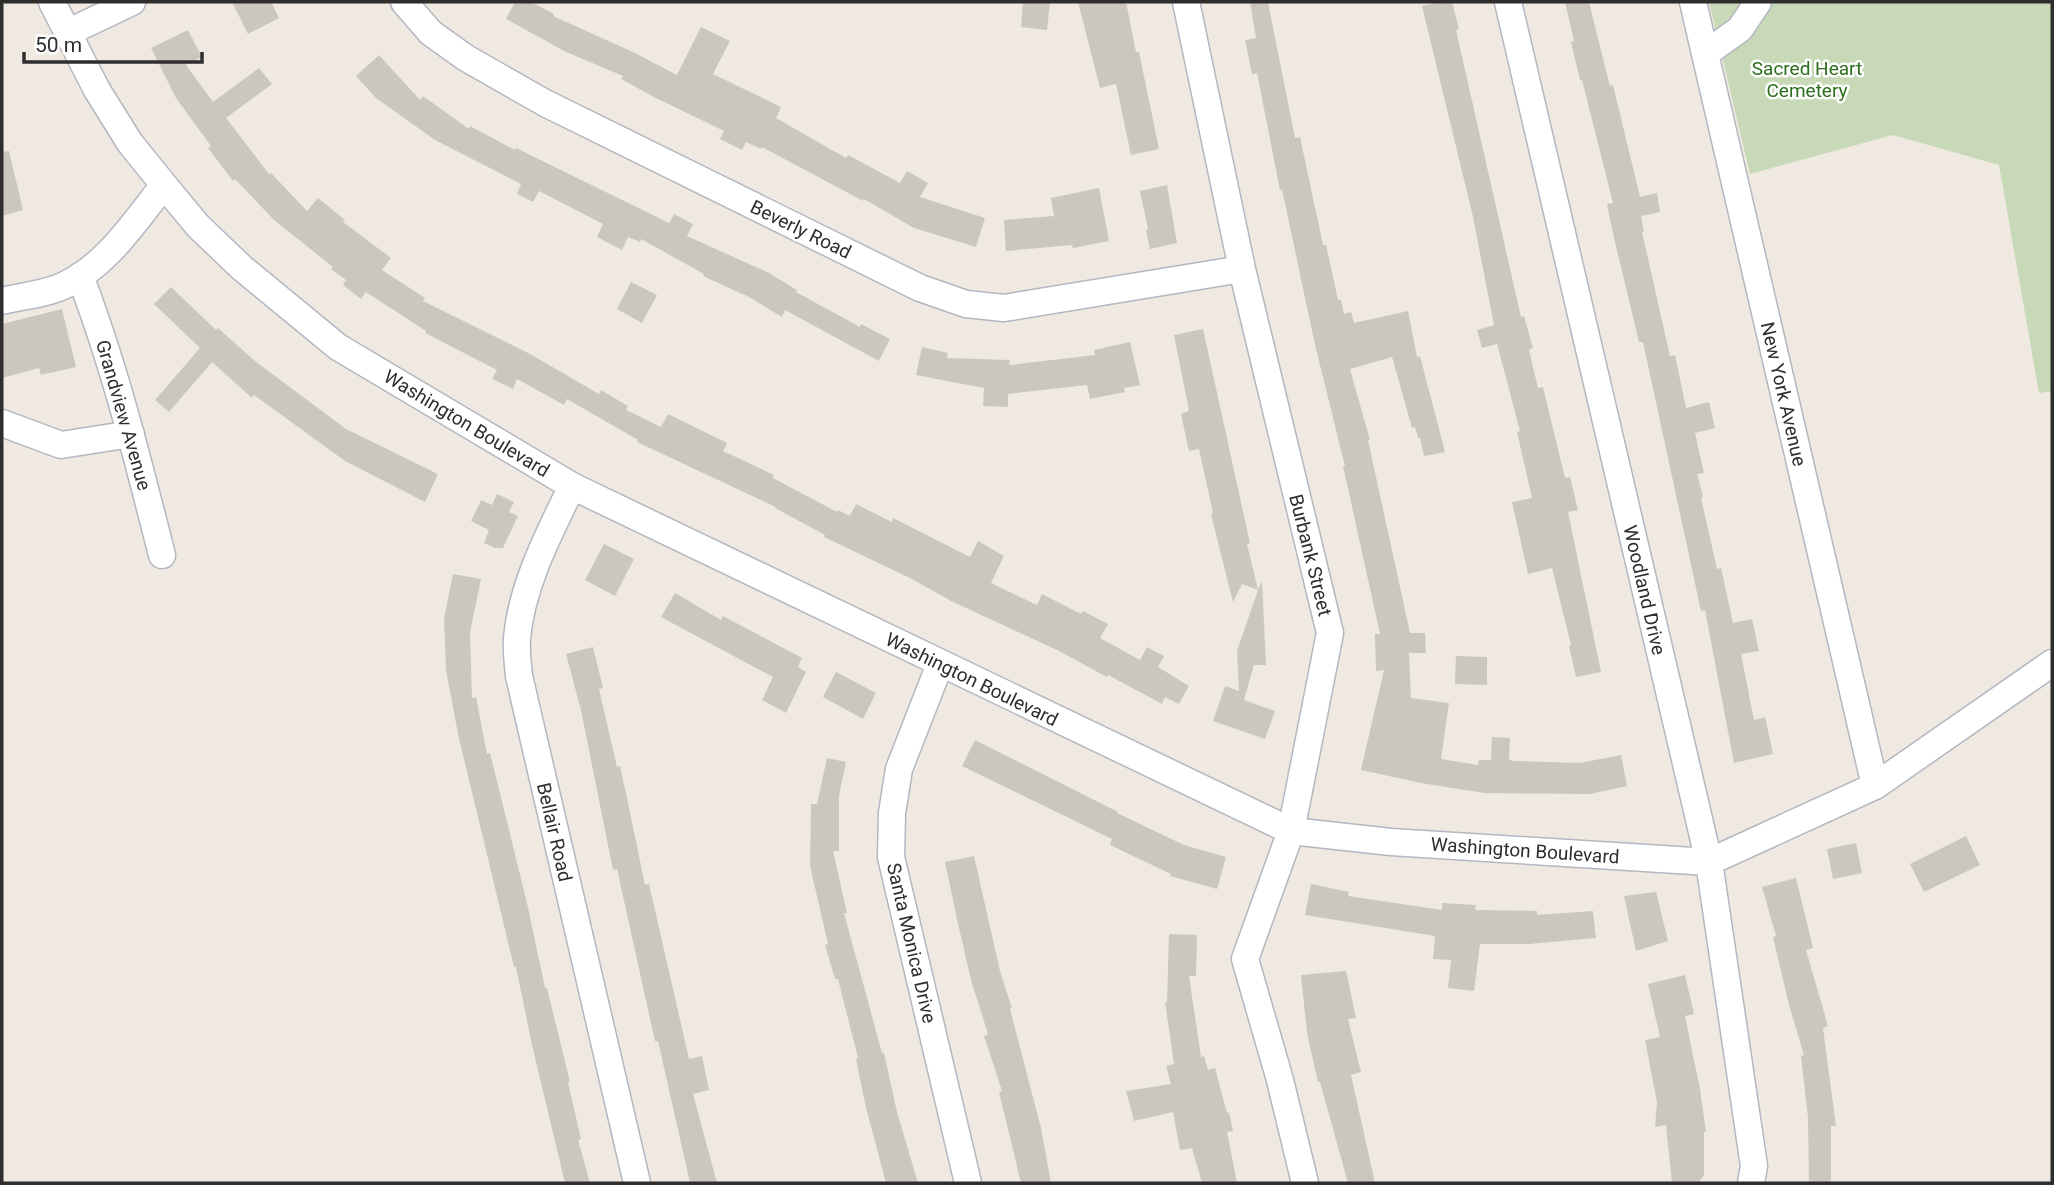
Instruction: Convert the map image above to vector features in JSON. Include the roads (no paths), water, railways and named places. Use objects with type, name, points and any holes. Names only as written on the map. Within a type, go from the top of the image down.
[{"type":"street","name":"Washington Boulevard","points":[[52,2],[97,90],[130,143],[164,185],[198,226],[242,268],[338,347],[572,486],[1291,831],[1391,842],[1709,862],[1875,786],[2052,663]]},
{"type":"street","points":[[67,33],[132,2]]},
{"type":"street","name":"Beverly Road","points":[[404,2],[432,33],[466,58],[545,103],[920,288],[966,304],[1004,308],[1242,269]]},
{"type":"street","name":"Burbank Street","points":[[1186,2],[1242,269],[1330,633],[1291,831],[1245,958],[1305,1183]]},
{"type":"street","name":"Woodland Drive","points":[[1508,2],[1709,862],[1754,1166],[1751,1183]]},
{"type":"street","name":"New York Avenue","points":[[1693,2],[1875,786]]},
{"type":"street","points":[[1705,54],[1740,29],[1758,2]]},
{"type":"street","points":[[2,301],[63,286],[90,270],[111,250],[164,185]]},
{"type":"street","name":"Grandview Avenue","points":[[80,276],[99,327],[131,434],[162,555]]},
{"type":"street","points":[[2,423],[61,445],[131,434]]},
{"type":"street","name":"Bellair Road","points":[[572,486],[539,557],[525,598],[517,639],[519,676],[637,1183]]},
{"type":"street","name":"Santa Monica Drive","points":[[940,664],[899,769],[892,813],[891,857],[968,1183]]},
{"type":"park label","name":"Sacred Heart Cemetery","points":[[1807,79]]}]
